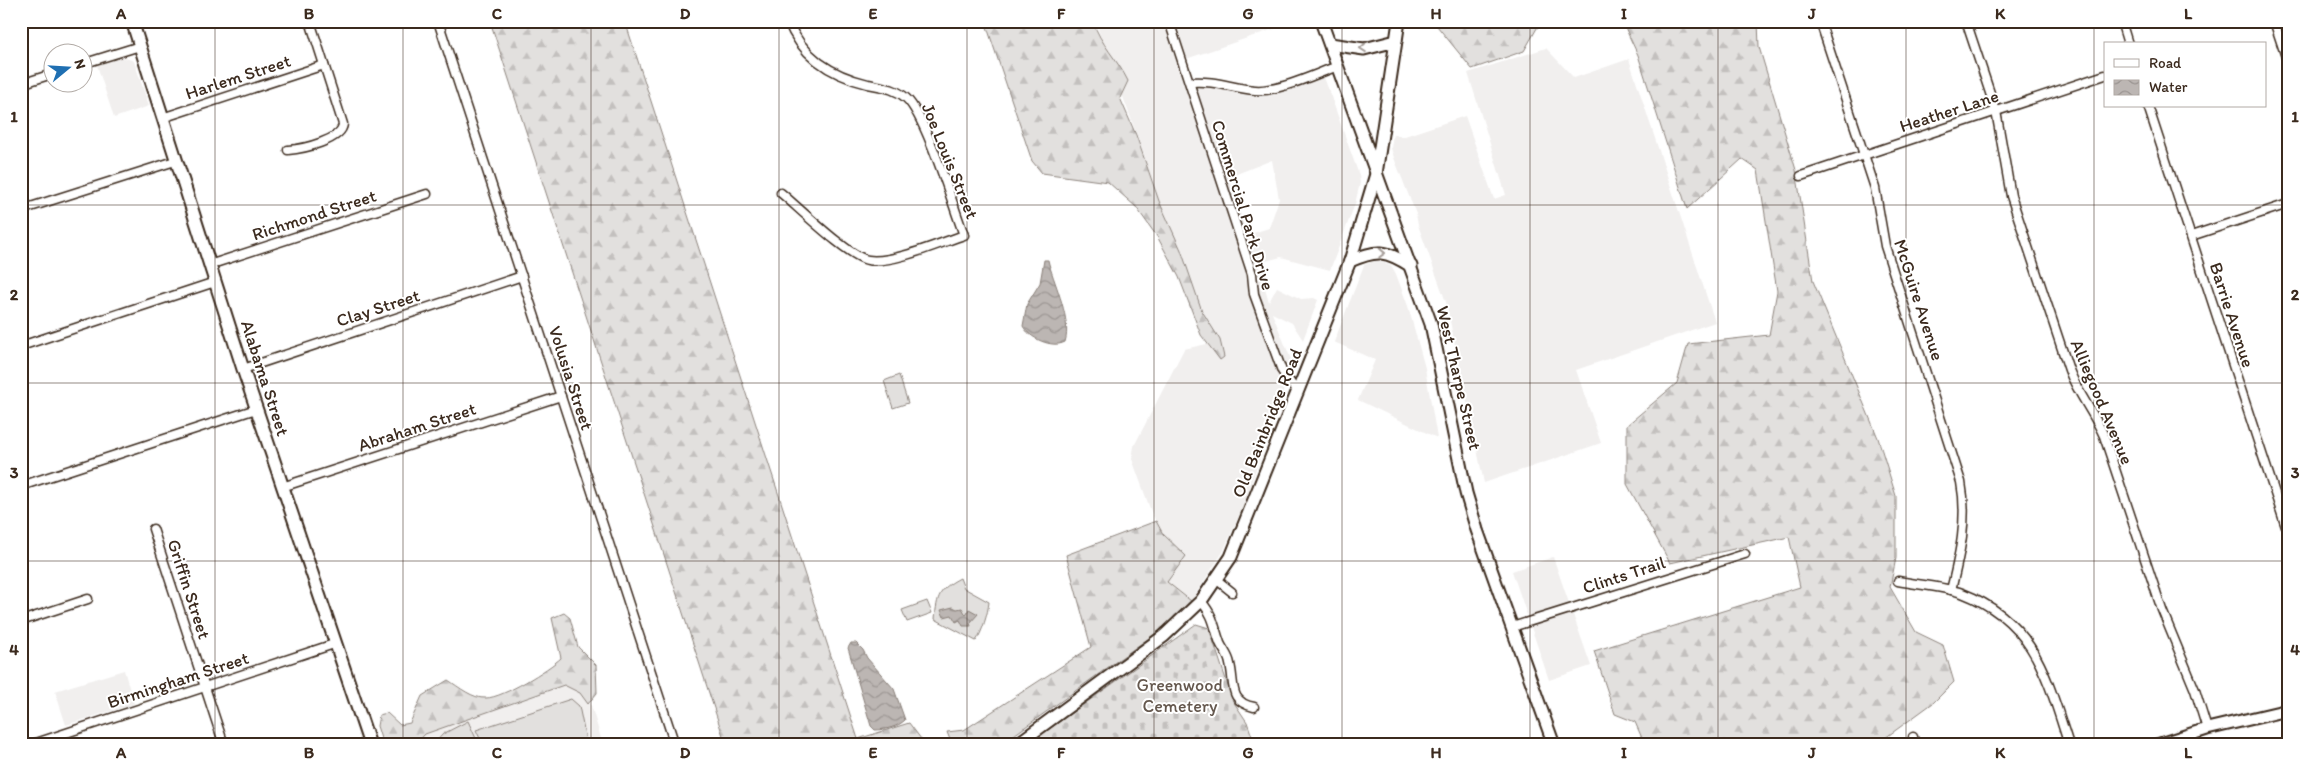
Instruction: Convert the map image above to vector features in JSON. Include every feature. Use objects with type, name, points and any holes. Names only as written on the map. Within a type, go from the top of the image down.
[{"type":"main road","name":"Alabama Street","points":[[132,21],[175,161],[256,409],[334,644],[370,745]]},
{"type":"main road","name":"West Tharpe Street","points":[[1321,21],[1432,324],[1466,493],[1477,530],[1554,745]]},
{"type":"main road","name":"Old Bainbridge Road","points":[[1016,745],[1164,636],[1201,601],[1231,557],[1244,530],[1350,261],[1376,174],[1399,21]]},
{"type":"main road","points":[[1330,44],[1364,49],[1396,41]]},
{"type":"main road","points":[[1350,261],[1376,252],[1392,254],[1411,266]]},
{"type":"main road","points":[[2157,745],[2207,729],[2288,710]]},
{"type":"street","points":[[288,150],[299,149],[340,133],[343,124],[310,21]]},
{"type":"street","name":"Volusia Street","points":[[438,21],[675,745]]},
{"type":"street","name":"Joe Louis Street","points":[[781,193],[849,250],[867,260],[889,259],[964,235],[923,126],[911,103],[898,92],[855,80],[824,67],[804,51],[788,21]]},
{"type":"street","name":"Commercial Park Drive","points":[[1169,21],[1252,274],[1254,294],[1282,371],[1298,393]]},
{"type":"street","name":"McGuire Avenue","points":[[1820,21],[1880,208],[1881,230],[1885,246],[1961,482],[1964,499],[1963,533],[1951,590]]},
{"type":"street","name":"Alliegood Avenue","points":[[1966,21],[1996,112],[2011,196],[2074,385],[2096,419],[2104,436],[2162,610],[2195,690],[2207,729]]},
{"type":"street","points":[[2121,21],[2127,42]]},
{"type":"street","points":[[2274,21],[2288,63]]},
{"type":"street","points":[[92,61],[140,46]]},
{"type":"street","name":"Harlem Street","points":[[162,118],[324,65]]},
{"type":"street","points":[[1190,82],[1208,80],[1257,90],[1274,88],[1338,66]]},
{"type":"street","name":"Heather Lane","points":[[1801,176],[2104,75]]},
{"type":"street","points":[[21,84],[42,77]]},
{"type":"street","name":"Barrie Avenue","points":[[2149,108],[2288,533]]},
{"type":"street","points":[[21,210],[175,161]]},
{"type":"street","name":"Richmond Street","points":[[209,265],[428,194]]},
{"type":"street","points":[[2190,236],[2288,204]]},
{"type":"street","name":"Clay Street","points":[[243,369],[522,276]]},
{"type":"street","points":[[21,346],[215,282]]},
{"type":"street","name":"Abraham Street","points":[[282,487],[561,396]]},
{"type":"street","points":[[21,486],[256,409]]},
{"type":"street","name":"Griffin Street","points":[[153,529],[224,745]]},
{"type":"street","name":"Clints Trail","points":[[1512,627],[1745,554]]},
{"type":"street","points":[[1217,580],[1232,592]]},
{"type":"street","points":[[1898,581],[1960,592],[1992,608],[2019,630],[2032,647],[2045,672],[2069,745]]},
{"type":"street","points":[[21,621],[88,599]]},
{"type":"street","points":[[1201,601],[1214,619],[1220,644],[1230,664],[1233,690],[1241,702],[1246,706],[1254,707]]},
{"type":"street","name":"Birmingham Street","points":[[30,745],[334,644]]},
{"type":"shaded area","points":[[1095,21],[1297,21],[1186,59],[1198,86],[1228,87],[1264,94],[1321,76],[1324,77],[1359,175],[1360,183],[1355,204],[1330,270],[1281,257],[1258,263],[1269,302],[1277,287],[1301,299],[1314,298],[1318,300],[1303,340],[1292,323],[1272,313],[1293,364],[1243,506],[1223,552],[1191,601],[1167,582],[1186,556],[1163,534],[1152,514],[1132,459],[1134,446],[1184,349],[1207,344],[1137,135]],"holes":[[[1272,160],[1279,199],[1269,228],[1247,235],[1229,177]]]},
{"type":"shaded area","points":[[1546,48],[1574,78],[1629,59],[1715,322],[1576,370],[1601,443],[1484,483],[1446,302],[1391,148],[1393,134],[1402,137],[1465,116],[1494,199],[1506,195],[1468,73]]},
{"type":"shaded area","points":[[123,57],[134,61],[149,106],[114,118],[97,65]]},
{"type":"shaded area","points":[[1377,260],[1391,265],[1408,306],[1425,368],[1437,438],[1358,400],[1375,360],[1334,342],[1364,265]]},
{"type":"shaded area","points":[[1553,557],[1591,666],[1549,680],[1512,571]]},
{"type":"shaded area","points":[[124,670],[134,704],[66,725],[55,691]]},
{"type":"shaded area","points":[[582,675],[603,745],[393,745]]},
{"type":"green space","points":[[490,21],[625,21],[858,739],[909,723],[924,743],[726,745]]},
{"type":"green space","points":[[985,21],[1093,21],[1100,37],[1128,81],[1120,98],[1136,135],[1159,201],[1181,250],[1202,311],[1220,340],[1224,357],[1220,360],[1201,335],[1179,277],[1158,238],[1136,207],[1108,182],[1042,173],[1032,161]]},
{"type":"green space","points":[[1433,21],[1541,21],[1524,51],[1472,69]]},
{"type":"green space","points":[[1622,21],[1758,21],[1759,47],[1796,170],[1813,281],[1878,438],[1896,496],[1896,558],[1890,587],[1916,632],[1943,645],[1954,682],[1933,703],[1885,738],[1880,745],[1645,745],[1635,722],[1615,714],[1594,651],[1800,587],[1789,537],[1670,563],[1627,484],[1627,425],[1677,383],[1688,344],[1769,335],[1777,291],[1758,170],[1742,159],[1687,209],[1638,55]]},
{"type":"green space","points":[[899,375],[908,403],[893,408],[884,381]]},
{"type":"green space","points":[[1156,521],[1163,534],[1186,556],[1167,582],[1191,601],[1188,606],[1160,630],[1000,745],[952,745],[947,732],[964,730],[1091,647],[1066,555]]},
{"type":"green space","points":[[960,578],[964,588],[989,602],[984,623],[976,641],[935,619],[940,594]]},
{"type":"green space","points":[[927,601],[932,613],[907,622],[902,610]]},
{"type":"green space","points":[[564,613],[570,618],[578,647],[596,665],[597,693],[588,704],[580,693],[564,685],[425,734],[415,745],[383,745],[377,726],[379,715],[387,713],[400,725],[410,723],[422,696],[448,680],[476,697],[494,697],[514,688],[555,663],[561,658],[552,618]]},
{"type":"green space","name":"Greenwood Cemetery","points":[[1196,624],[1209,628],[1233,701],[1247,722],[1255,745],[1027,745]]},
{"type":"green space","points":[[571,699],[579,706],[587,745],[483,745],[476,730]]},
{"type":"green space","points":[[468,721],[479,745],[433,745],[443,734]]},
{"type":"water","points":[[1044,260],[1048,260],[1065,314],[1067,333],[1065,342],[1060,344],[1041,341],[1030,335],[1023,326],[1027,304],[1040,283]]},
{"type":"water","points":[[953,607],[957,609],[962,608],[966,615],[969,609],[978,614],[970,623],[971,626],[963,626],[960,620],[956,622],[952,615],[944,617],[941,610]]},
{"type":"water","points":[[851,643],[856,643],[863,650],[867,658],[894,689],[905,720],[899,725],[879,730],[875,730],[871,726],[848,648]]}]
